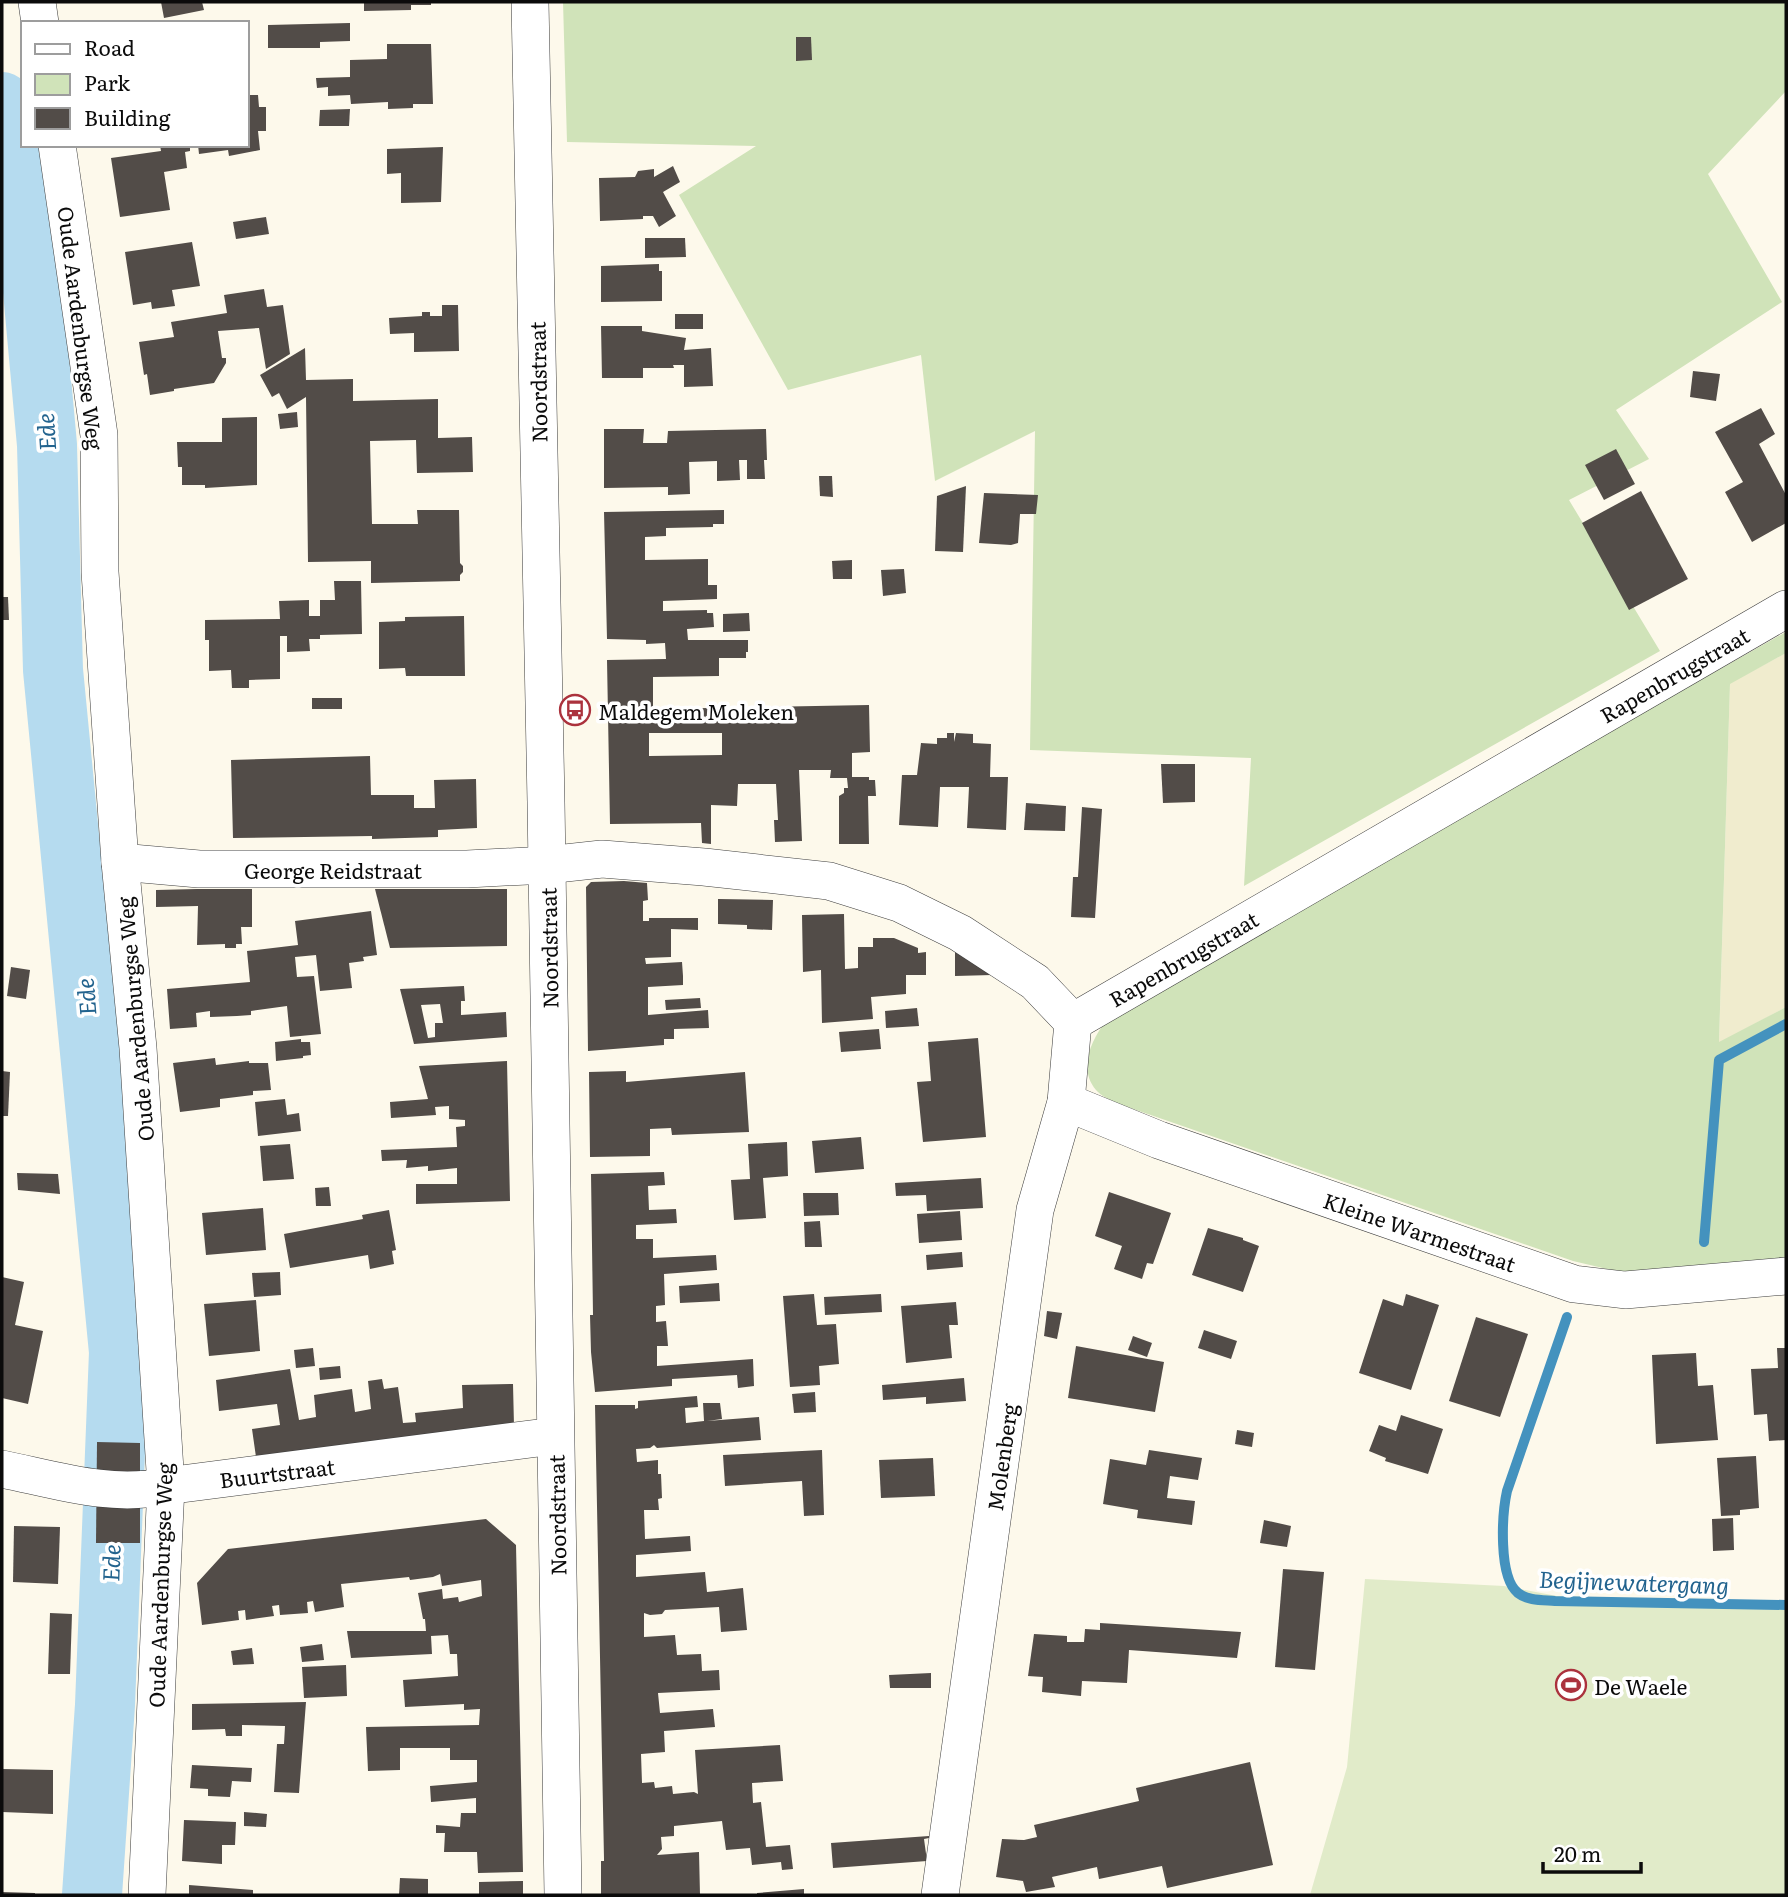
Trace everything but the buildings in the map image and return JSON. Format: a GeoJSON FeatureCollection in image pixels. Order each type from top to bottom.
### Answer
{"type":"FeatureCollection","features":[{"type":"Feature","properties":{"kind":"street"},"geometry":{"type":"LineString","coordinates":[[37,2],[40,21]]}},
{"type":"Feature","properties":{"kind":"street","name":"Noordstraat"},"geometry":{"type":"LineString","coordinates":[[530,2],[563,1895]]}},
{"type":"Feature","properties":{"kind":"street","name":"Oude Aardenburgse Weg"},"geometry":{"type":"LineString","coordinates":[[57,147],[99,435],[100,572],[120,862],[138,1048],[153,1489],[147,1895]]}},
{"type":"Feature","properties":{"kind":"street","name":"Rapenbrugstraat"},"geometry":{"type":"LineString","coordinates":[[1073,1022],[1786,609]]}},
{"type":"Feature","properties":{"kind":"street"},"geometry":{"type":"LineString","coordinates":[[547,865],[602,859],[829,881],[899,903],[960,933],[1035,982],[1073,1022]]}},
{"type":"Feature","properties":{"kind":"street","name":"George Reidstraat"},"geometry":{"type":"LineString","coordinates":[[120,862],[199,869],[467,869],[547,865]]}},
{"type":"Feature","properties":{"kind":"street","name":"Molenberg"},"geometry":{"type":"LineString","coordinates":[[940,1895],[1035,1210],[1066,1102],[1073,1022]]}},
{"type":"Feature","properties":{"kind":"street","name":"Kleine Warmestraat"},"geometry":{"type":"LineString","coordinates":[[1066,1102],[1172,1145],[1574,1284],[1625,1290],[1786,1276]]}},
{"type":"Feature","properties":{"kind":"street","name":"Buurtstraat"},"geometry":{"type":"LineString","coordinates":[[2,1469],[97,1489],[153,1489],[554,1436]]}},
{"type":"Feature","properties":{"kind":"shaded area"},"geometry":{"type":"Polygon","coordinates":[[[1786,653],[1786,1007],[1719,1043],[1730,683],[1786,653]]]}},
{"type":"Feature","properties":{"kind":"green space"},"geometry":{"type":"Polygon","coordinates":[[[563,2],[1786,2],[1786,91],[1708,174],[1782,302],[1616,410],[1649,459],[1569,500],[1660,651],[1244,886],[1251,758],[1030,750],[1035,431],[935,481],[921,355],[788,390],[679,195],[756,146],[567,142],[563,2]]]}},
{"type":"Feature","properties":{"kind":"green space"},"geometry":{"type":"Polygon","coordinates":[[[1786,632],[1786,653],[1730,684],[1719,1042],[1786,1007],[1786,1261],[1624,1273],[1573,1261],[1116,1103],[1096,1090],[1091,1082],[1087,1064],[1091,1046],[1106,1021],[1361,871],[1786,632]]]}},
{"type":"Feature","properties":{"kind":"green space","name":"De Waele"},"geometry":{"type":"Polygon","coordinates":[[[1365,1579],[1504,1586],[1599,1604],[1786,1603],[1786,1895],[1310,1895],[1347,1767],[1365,1579]]]}},
{"type":"Feature","properties":{"kind":"waterway","name":"Ede"},"geometry":{"type":"LineString","coordinates":[[2,102],[33,291],[47,445],[53,670],[119,1352],[105,1705],[92,1895]]}},
{"type":"Feature","properties":{"kind":"waterway","name":"Begijnewatergang"},"geometry":{"type":"LineString","coordinates":[[1704,1242],[1719,1060],[1786,1024]]}},
{"type":"Feature","properties":{"kind":"waterway","name":"Begijnewatergang"},"geometry":{"type":"LineString","coordinates":[[1567,1317],[1507,1491],[1504,1560],[1507,1574],[1518,1593],[1531,1599],[1555,1601],[1786,1605]]}},
{"type":"Feature","properties":{"kind":"place","name":"Maldegem Moleken"},"geometry":{"type":"Point","coordinates":[575,710]}},
{"type":"Feature","properties":{"kind":"place","name":"De Waele"},"geometry":{"type":"Point","coordinates":[1571,1685]}}]}
